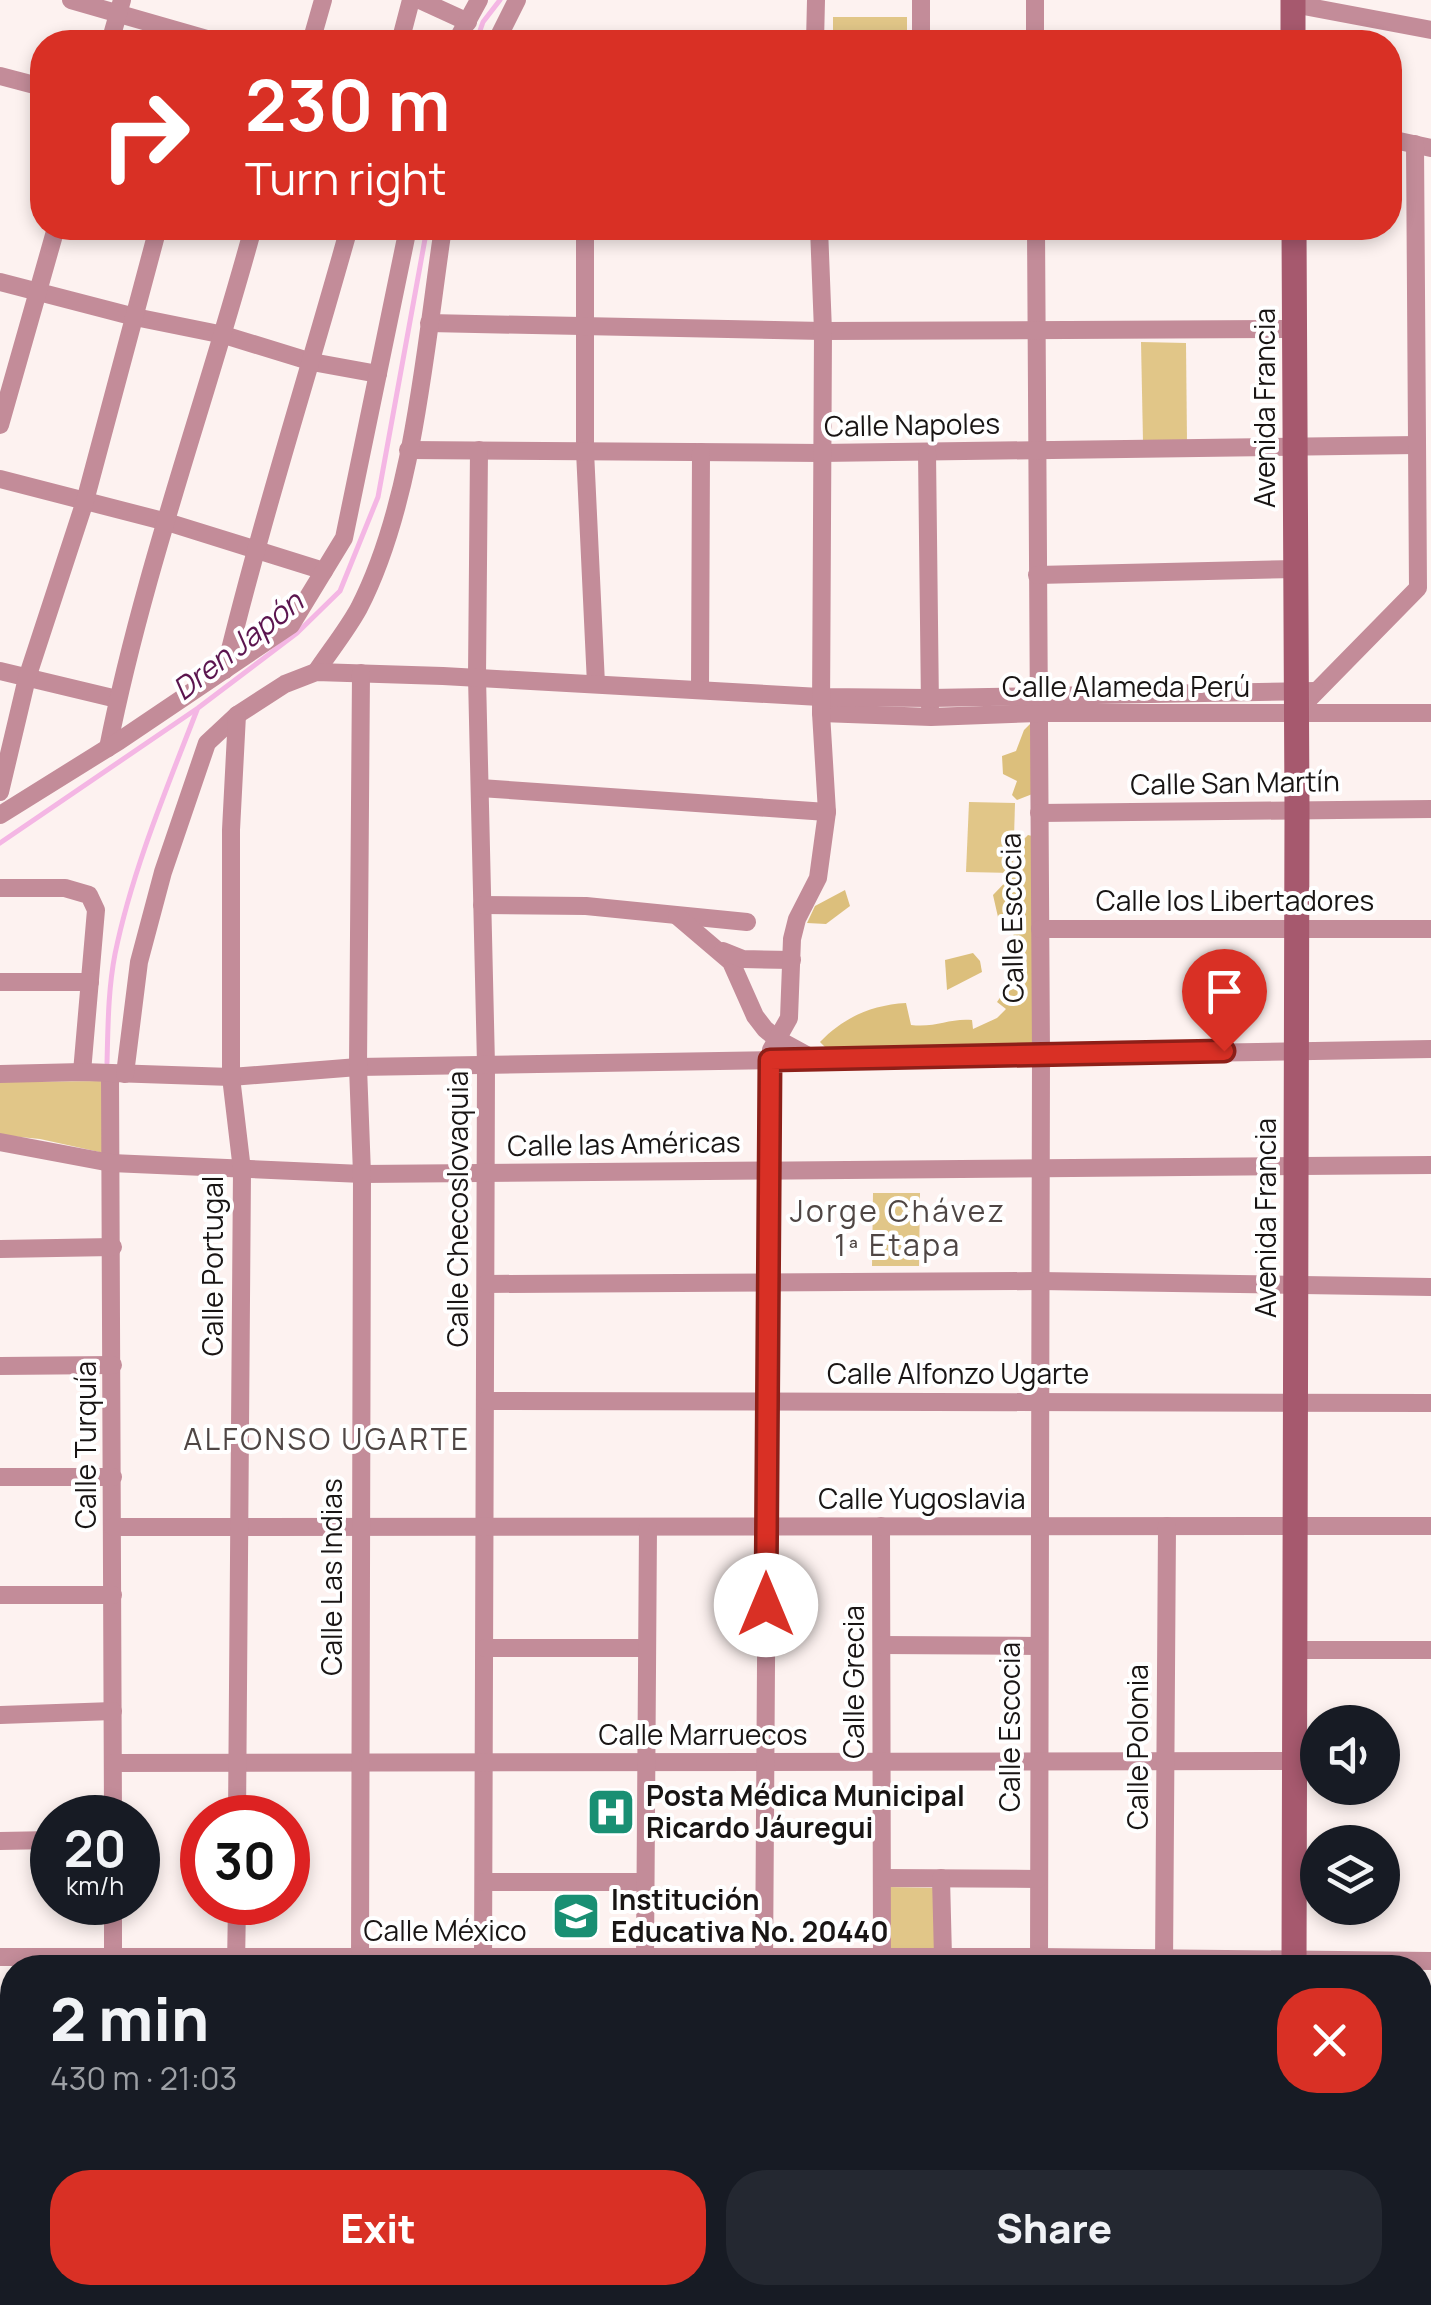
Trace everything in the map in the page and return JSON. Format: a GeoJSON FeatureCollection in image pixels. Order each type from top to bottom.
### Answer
{"type":"FeatureCollection","features":[{"type":"Feature","properties":{"kind":"street"},"geometry":{"type":"LineString","coordinates":[[72,0],[121,6],[185,30]]}},
{"type":"Feature","properties":{"kind":"street"},"geometry":{"type":"LineString","coordinates":[[314,30],[322,0]]}},
{"type":"Feature","properties":{"kind":"street"},"geometry":{"type":"LineString","coordinates":[[403,30],[412,0]]}},
{"type":"Feature","properties":{"kind":"street"},"geometry":{"type":"LineString","coordinates":[[420,0],[468,22]]}},
{"type":"Feature","properties":{"kind":"street"},"geometry":{"type":"LineString","coordinates":[[463,30],[479,0]]}},
{"type":"Feature","properties":{"kind":"street"},"geometry":{"type":"LineString","coordinates":[[502,30],[517,0]]}},
{"type":"Feature","properties":{"kind":"street"},"geometry":{"type":"LineString","coordinates":[[815,30],[816,0]]}},
{"type":"Feature","properties":{"kind":"street"},"geometry":{"type":"LineString","coordinates":[[921,0],[921,30]]}},
{"type":"Feature","properties":{"kind":"street"},"geometry":{"type":"LineString","coordinates":[[1035,0],[1035,30]]}},
{"type":"Feature","properties":{"kind":"street"},"geometry":{"type":"LineString","coordinates":[[1293,30],[1293,2],[1431,30]]}},
{"type":"Feature","properties":{"kind":"street"},"geometry":{"type":"LineString","coordinates":[[114,30],[121,6]]}},
{"type":"Feature","properties":{"kind":"street"},"geometry":{"type":"LineString","coordinates":[[0,76],[30,84]]}},
{"type":"Feature","properties":{"kind":"street"},"geometry":{"type":"LineString","coordinates":[[1303,699],[1425,588],[1417,445],[1423,146]]}},
{"type":"Feature","properties":{"kind":"street"},"geometry":{"type":"LineString","coordinates":[[0,426],[53,240]]}},
{"type":"Feature","properties":{"kind":"street"},"geometry":{"type":"LineString","coordinates":[[0,792],[26,678],[85,501],[155,240]]}},
{"type":"Feature","properties":{"kind":"street"},"geometry":{"type":"LineString","coordinates":[[108,748],[167,522],[250,240]]}},
{"type":"Feature","properties":{"kind":"street"},"geometry":{"type":"LineString","coordinates":[[225,670],[254,549],[345,240]]}},
{"type":"Feature","properties":{"kind":"street"},"geometry":{"type":"LineString","coordinates":[[0,815],[292,625],[344,538],[406,240]]}},
{"type":"Feature","properties":{"kind":"street"},"geometry":{"type":"LineString","coordinates":[[316,672],[358,610],[378,563],[408,450],[441,240]]}},
{"type":"Feature","properties":{"kind":"street"},"geometry":{"type":"LineString","coordinates":[[585,240],[585,451],[596,684]]}},
{"type":"Feature","properties":{"kind":"street"},"geometry":{"type":"LineString","coordinates":[[764,1955],[770,1060],[771,1050],[789,1018],[792,939],[797,918],[818,878],[827,812],[821,705],[823,331],[819,240]]}},
{"type":"Feature","properties":{"kind":"street","name":"Calle Escocia"},"geometry":{"type":"LineString","coordinates":[[1036,240],[1041,1055],[1038,1955]]}},
{"type":"Feature","properties":{"kind":"street","name":"Avenida Francia"},"geometry":{"type":"LineString","coordinates":[[1294,240],[1296,568],[1303,699],[1297,810],[1294,1167],[1297,1286],[1294,1955]]}},
{"type":"Feature","properties":{"kind":"street"},"geometry":{"type":"LineString","coordinates":[[0,282],[224,335],[312,362],[378,374]]}},
{"type":"Feature","properties":{"kind":"street"},"geometry":{"type":"LineString","coordinates":[[429,323],[823,331],[1295,329]]}},
{"type":"Feature","properties":{"kind":"street","name":"Calle Napoles"},"geometry":{"type":"LineString","coordinates":[[408,450],[821,453],[1417,445]]}},
{"type":"Feature","properties":{"kind":"street","name":"Calle Checoslovaquia"},"geometry":{"type":"LineString","coordinates":[[479,450],[477,678],[486,1065],[484,1955]]}},
{"type":"Feature","properties":{"kind":"street"},"geometry":{"type":"LineString","coordinates":[[700,452],[700,690]]}},
{"type":"Feature","properties":{"kind":"street"},"geometry":{"type":"LineString","coordinates":[[928,452],[930,707]]}},
{"type":"Feature","properties":{"kind":"street"},"geometry":{"type":"LineString","coordinates":[[0,479],[167,522],[324,571]]}},
{"type":"Feature","properties":{"kind":"street"},"geometry":{"type":"LineString","coordinates":[[1037,575],[1296,568]]}},
{"type":"Feature","properties":{"kind":"street"},"geometry":{"type":"LineString","coordinates":[[0,671],[118,699]]}},
{"type":"Feature","properties":{"kind":"street","name":"Calle Alameda Perú"},"geometry":{"type":"LineString","coordinates":[[316,672],[700,690],[821,705],[930,707],[1303,699],[1431,713]]}},
{"type":"Feature","properties":{"kind":"street","name":"Calle Turquía"},"geometry":{"type":"LineString","coordinates":[[114,1795],[111,1163],[118,1073],[138,962],[169,854],[207,744],[238,715],[286,684],[316,672]]}},
{"type":"Feature","properties":{"kind":"street","name":"Calle Las Indias"},"geometry":{"type":"LineString","coordinates":[[360,1955],[358,1527],[362,1174],[358,1067],[362,673]]}},
{"type":"Feature","properties":{"kind":"street","name":"Calle Portugal"},"geometry":{"type":"LineString","coordinates":[[237,1795],[242,1170],[231,1077],[231,830],[238,715]]}},
{"type":"Feature","properties":{"kind":"street"},"geometry":{"type":"LineString","coordinates":[[480,788],[827,812]]}},
{"type":"Feature","properties":{"kind":"street","name":"Calle San Martín"},"geometry":{"type":"LineString","coordinates":[[1039,813],[1431,808]]}},
{"type":"Feature","properties":{"kind":"street"},"geometry":{"type":"LineString","coordinates":[[0,888],[65,888],[89,895],[96,910],[82,1072]]}},
{"type":"Feature","properties":{"kind":"street"},"geometry":{"type":"LineString","coordinates":[[482,906],[586,906],[748,922]]}},
{"type":"Feature","properties":{"kind":"street"},"geometry":{"type":"LineString","coordinates":[[677,916],[731,962],[755,1016],[777,1040],[815,1059]]}},
{"type":"Feature","properties":{"kind":"street","name":"Calle los Libertadores"},"geometry":{"type":"LineString","coordinates":[[1040,929],[1431,929]]}},
{"type":"Feature","properties":{"kind":"street"},"geometry":{"type":"LineString","coordinates":[[718,949],[743,959],[792,960]]}},
{"type":"Feature","properties":{"kind":"street"},"geometry":{"type":"LineString","coordinates":[[0,982],[90,982]]}},
{"type":"Feature","properties":{"kind":"street"},"geometry":{"type":"LineString","coordinates":[[0,1074],[82,1072],[231,1077],[358,1067],[1431,1049]]}},
{"type":"Feature","properties":{"kind":"street","name":"Calle las Américas"},"geometry":{"type":"LineString","coordinates":[[0,1142],[111,1163],[362,1174],[1431,1164]]}},
{"type":"Feature","properties":{"kind":"street"},"geometry":{"type":"LineString","coordinates":[[0,1249],[113,1247]]}},
{"type":"Feature","properties":{"kind":"street"},"geometry":{"type":"LineString","coordinates":[[486,1284],[1040,1281],[1431,1287]]}},
{"type":"Feature","properties":{"kind":"street"},"geometry":{"type":"LineString","coordinates":[[0,1366],[113,1365]]}},
{"type":"Feature","properties":{"kind":"street","name":"Calle Alfonzo Ugarte"},"geometry":{"type":"LineString","coordinates":[[485,1401],[1431,1403]]}},
{"type":"Feature","properties":{"kind":"street"},"geometry":{"type":"LineString","coordinates":[[0,1476],[114,1477]]}},
{"type":"Feature","properties":{"kind":"street"},"geometry":{"type":"LineString","coordinates":[[644,1955],[648,1526]]}},
{"type":"Feature","properties":{"kind":"street","name":"Calle Grecia"},"geometry":{"type":"LineString","coordinates":[[881,1526],[882,1955]]}},
{"type":"Feature","properties":{"kind":"street","name":"Calle Polonia"},"geometry":{"type":"LineString","coordinates":[[1164,1955],[1167,1526]]}},
{"type":"Feature","properties":{"kind":"street","name":"Calle Yugoslavia"},"geometry":{"type":"LineString","coordinates":[[113,1527],[1431,1526]]}},
{"type":"Feature","properties":{"kind":"street"},"geometry":{"type":"LineString","coordinates":[[0,1595],[113,1594]]}},
{"type":"Feature","properties":{"kind":"street"},"geometry":{"type":"LineString","coordinates":[[882,1645],[1038,1646]]}},
{"type":"Feature","properties":{"kind":"street"},"geometry":{"type":"LineString","coordinates":[[484,1648],[647,1648]]}},
{"type":"Feature","properties":{"kind":"street"},"geometry":{"type":"LineString","coordinates":[[1294,1650],[1431,1650]]}},
{"type":"Feature","properties":{"kind":"street"},"geometry":{"type":"LineString","coordinates":[[0,1715],[114,1711]]}},
{"type":"Feature","properties":{"kind":"street","name":"Calle Marruecos"},"geometry":{"type":"LineString","coordinates":[[114,1763],[1293,1760]]}},
{"type":"Feature","properties":{"kind":"street"},"geometry":{"type":"LineString","coordinates":[[0,1841],[30,1840]]}},
{"type":"Feature","properties":{"kind":"street"},"geometry":{"type":"LineString","coordinates":[[882,1878],[1038,1879]]}},
{"type":"Feature","properties":{"kind":"street"},"geometry":{"type":"LineString","coordinates":[[941,1878],[944,1955]]}},
{"type":"Feature","properties":{"kind":"street"},"geometry":{"type":"LineString","coordinates":[[484,1882],[645,1882]]}},
{"type":"Feature","properties":{"kind":"street"},"geometry":{"type":"LineString","coordinates":[[113,1955],[114,1925]]}},
{"type":"Feature","properties":{"kind":"street"},"geometry":{"type":"LineString","coordinates":[[236,1955],[237,1925]]}},
{"type":"Feature","properties":{"kind":"shaded area"},"geometry":{"type":"Polygon","coordinates":[[[833,17],[907,17],[907,30],[833,30],[833,17]]]}},
{"type":"Feature","properties":{"kind":"shaded area"},"geometry":{"type":"Polygon","coordinates":[[[1141,342],[1186,343],[1187,442],[1143,442],[1141,342]]]}},
{"type":"Feature","properties":{"kind":"shaded area"},"geometry":{"type":"Polygon","coordinates":[[[1033,721],[1035,793],[1017,800],[1012,795],[1017,781],[1003,774],[1002,756],[1016,751],[1024,730],[1033,721]]]}},
{"type":"Feature","properties":{"kind":"shaded area"},"geometry":{"type":"Polygon","coordinates":[[[969,802],[1015,803],[1013,873],[966,872],[969,802]]]}},
{"type":"Feature","properties":{"kind":"shaded area"},"geometry":{"type":"Polygon","coordinates":[[[1028,835],[1036,837],[1041,1055],[832,1054],[820,1042],[829,1033],[849,1019],[882,1006],[906,1003],[911,1025],[972,1020],[973,1029],[997,1018],[1006,1009],[997,1002],[1010,983],[1007,968],[1015,927],[998,917],[993,895],[1021,866],[1014,849],[1028,835]]]}},
{"type":"Feature","properties":{"kind":"shaded area"},"geometry":{"type":"Polygon","coordinates":[[[845,890],[850,906],[826,924],[807,923],[815,906],[845,890]]]}},
{"type":"Feature","properties":{"kind":"shaded area"},"geometry":{"type":"Polygon","coordinates":[[[973,953],[982,972],[947,990],[945,960],[973,953]]]}},
{"type":"Feature","properties":{"kind":"shaded area"},"geometry":{"type":"Polygon","coordinates":[[[104,1081],[104,1153],[0,1135],[0,1082],[104,1081]]]}},
{"type":"Feature","properties":{"kind":"shaded area"},"geometry":{"type":"Polygon","coordinates":[[[873,1193],[920,1193],[919,1266],[872,1266],[873,1193]]]}},
{"type":"Feature","properties":{"kind":"shaded area"},"geometry":{"type":"Polygon","coordinates":[[[888,1887],[939,1888],[940,1951],[889,1952],[888,1887]]]}},
{"type":"Feature","properties":{"kind":"waterway","name":"Dren Japón"},"geometry":{"type":"LineString","coordinates":[[480,30],[500,0]]}},
{"type":"Feature","properties":{"kind":"waterway","name":"Dren Japón"},"geometry":{"type":"LineString","coordinates":[[0,843],[198,708],[297,633],[340,591],[378,497],[425,240]]}},
{"type":"Feature","properties":{"kind":"waterway"},"geometry":{"type":"LineString","coordinates":[[107,1063],[111,981],[122,923],[151,831],[197,710]]}},
{"type":"Feature","properties":{"kind":"place","name":"Posta Médica Municipal Ricardo Jáuregui"},"geometry":{"type":"Point","coordinates":[611,1812]}},
{"type":"Feature","properties":{"kind":"place","name":"Institución Educativa No. 20440"},"geometry":{"type":"Point","coordinates":[576,1916]}},
{"type":"Feature","properties":{"kind":"district","name":"Jorge Chávez 1ª Etapa"},"geometry":{"type":"Point","coordinates":[898,1229]}},
{"type":"Feature","properties":{"kind":"district","name":"ALFONSO UGARTE"},"geometry":{"type":"Point","coordinates":[327,1440]}},
{"type":"Feature","properties":{"kind":"route"},"geometry":{"type":"LineString","coordinates":[[766,1605],[770,1060],[1224,1051]]}}]}
